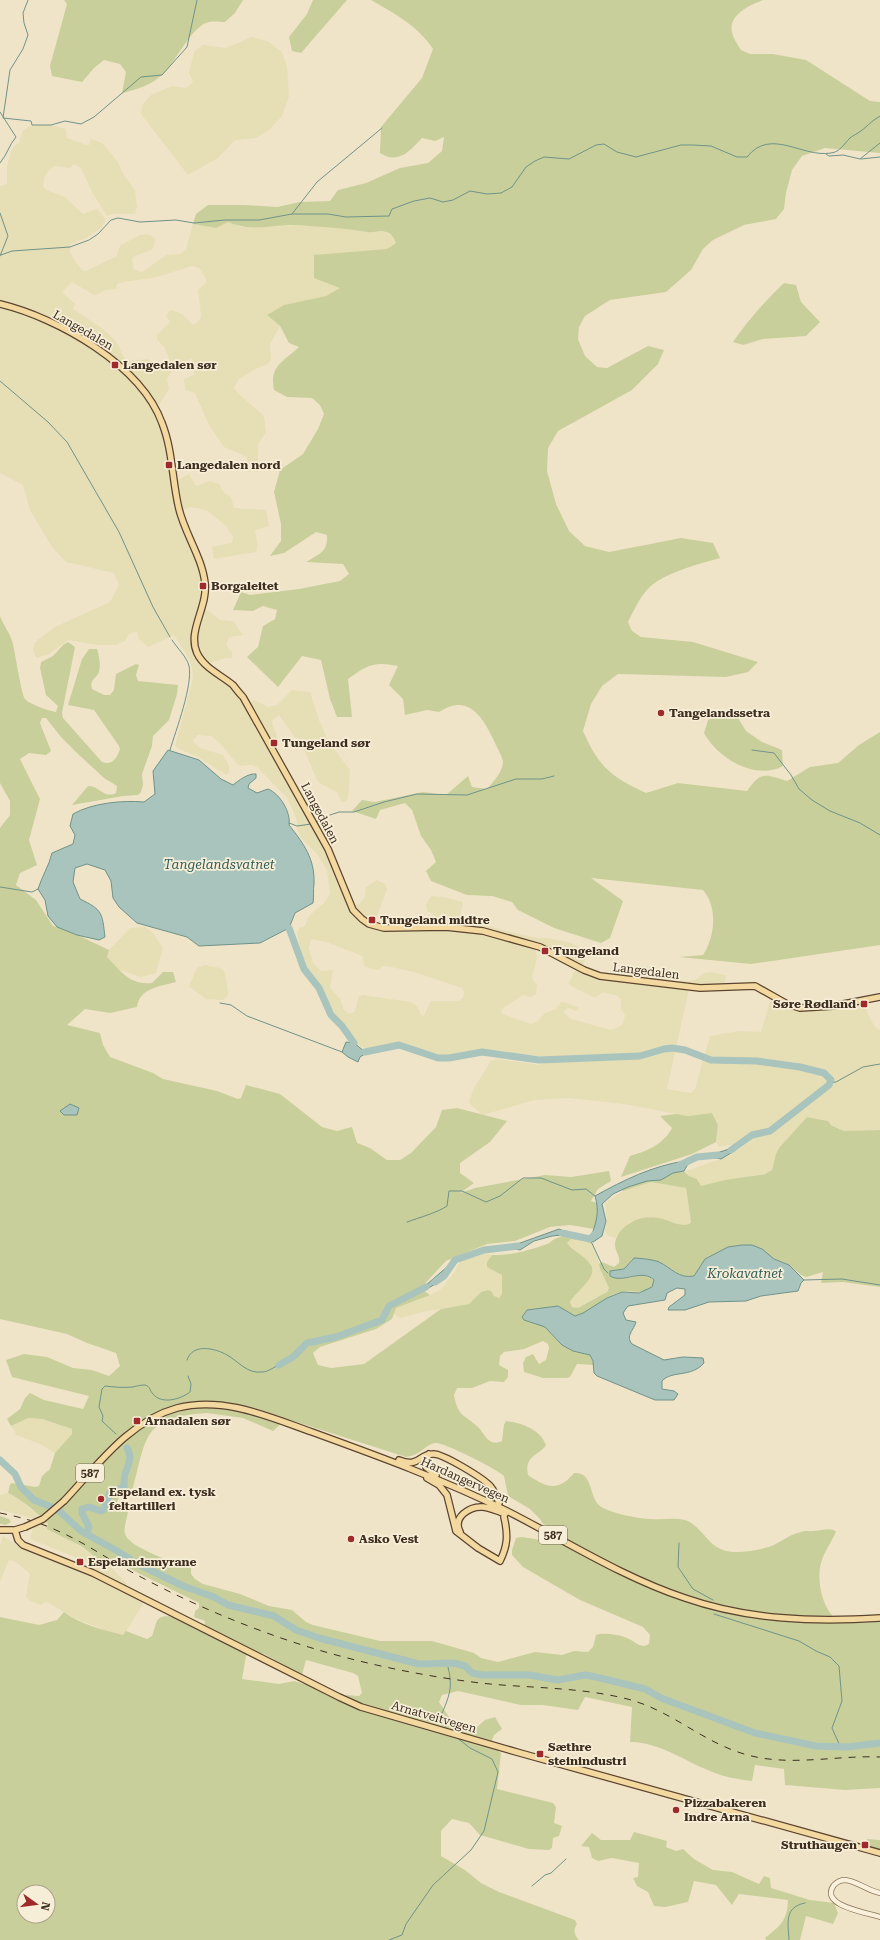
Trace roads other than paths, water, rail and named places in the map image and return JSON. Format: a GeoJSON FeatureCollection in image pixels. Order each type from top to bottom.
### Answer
{"type":"FeatureCollection","features":[{"type":"Feature","properties":{"kind":"main road","name":"Langedalen"},"geometry":{"type":"LineString","coordinates":[[0,304],[56,326],[97,348],[135,379],[151,400],[165,430],[179,509],[205,581],[204,602],[194,636],[197,654],[210,668],[232,685],[243,697],[328,849],[350,903],[362,919],[369,924],[384,928],[446,927],[483,931],[540,947],[584,970],[600,976],[700,988],[755,986],[787,1004],[800,1008],[833,1006],[880,997]]}},
{"type":"Feature","properties":{"kind":"main road","name":"Hardangervegen"},"geometry":{"type":"LineString","coordinates":[[15,1530],[25,1528],[43,1519],[64,1501],[132,1431],[153,1417],[179,1407],[208,1404],[234,1407],[344,1444],[423,1473],[478,1497],[655,1587],[716,1607],[764,1616],[800,1620],[880,1618]]}},
{"type":"Feature","properties":{"kind":"main road","name":"587"},"geometry":{"type":"LineString","coordinates":[[344,1444],[366,1449],[406,1463],[415,1462],[430,1454]]}},
{"type":"Feature","properties":{"kind":"main road","name":"587"},"geometry":{"type":"LineString","coordinates":[[366,1452],[382,1461],[423,1477],[439,1486],[448,1499],[454,1527],[462,1536],[500,1561],[507,1544],[504,1517]]}},
{"type":"Feature","properties":{"kind":"main road","name":"587"},"geometry":{"type":"LineString","coordinates":[[430,1454],[425,1461],[428,1470],[469,1490],[478,1497]]}},
{"type":"Feature","properties":{"kind":"main road"},"geometry":{"type":"LineString","coordinates":[[430,1454],[441,1456],[479,1476],[491,1487],[499,1503]]}},
{"type":"Feature","properties":{"kind":"main road","name":"587"},"geometry":{"type":"LineString","coordinates":[[462,1536],[458,1526],[461,1516],[473,1508],[482,1507],[494,1509],[539,1532],[560,1539]]}},
{"type":"Feature","properties":{"kind":"main road","name":"587"},"geometry":{"type":"LineString","coordinates":[[0,1530],[15,1530]]}},
{"type":"Feature","properties":{"kind":"main road","name":"Arnatveitvegen"},"geometry":{"type":"LineString","coordinates":[[15,1530],[18,1540],[23,1545],[93,1573],[356,1705],[506,1750],[880,1853]]}},
{"type":"Feature","properties":{"kind":"street"},"geometry":{"type":"LineString","coordinates":[[880,1893],[845,1880],[837,1882],[832,1889],[831,1894],[834,1900],[840,1905],[880,1917]]}},
{"type":"Feature","properties":{"kind":"water","name":"Tangelandsvatnet"},"geometry":{"type":"Polygon","coordinates":[[[168,750],[199,760],[221,779],[233,785],[240,779],[256,774],[256,778],[249,784],[248,788],[257,793],[268,789],[277,795],[284,804],[288,815],[289,825],[308,852],[314,875],[313,903],[295,913],[289,928],[260,943],[199,946],[187,937],[137,923],[119,907],[113,898],[111,881],[105,870],[87,864],[75,868],[73,882],[80,899],[93,906],[100,913],[105,937],[99,940],[77,935],[57,927],[48,916],[45,900],[38,889],[52,853],[73,844],[75,835],[70,826],[73,814],[89,807],[108,803],[127,801],[144,802],[155,794],[153,771],[168,750]]]}},
{"type":"Feature","properties":{"kind":"water"},"geometry":{"type":"Polygon","coordinates":[[[346,1042],[354,1043],[364,1051],[365,1054],[360,1057],[358,1062],[342,1052],[346,1042]]]}},
{"type":"Feature","properties":{"kind":"water"},"geometry":{"type":"Polygon","coordinates":[[[70,1104],[79,1108],[77,1115],[64,1115],[60,1111],[70,1104]]]}},
{"type":"Feature","properties":{"kind":"water"},"geometry":{"type":"Polygon","coordinates":[[[738,1146],[736,1150],[721,1159],[708,1156],[738,1146]]]}},
{"type":"Feature","properties":{"kind":"water"},"geometry":{"type":"Polygon","coordinates":[[[685,1161],[689,1162],[684,1171],[673,1173],[661,1180],[647,1181],[628,1187],[613,1194],[602,1204],[606,1221],[602,1236],[593,1242],[590,1239],[597,1218],[595,1196],[638,1174],[661,1166],[685,1161]]]}},
{"type":"Feature","properties":{"kind":"water"},"geometry":{"type":"Polygon","coordinates":[[[559,1229],[570,1234],[552,1236],[534,1241],[520,1250],[509,1247],[559,1229]]]}},
{"type":"Feature","properties":{"kind":"water","name":"Krokavatnet"},"geometry":{"type":"Polygon","coordinates":[[[752,1245],[762,1249],[774,1259],[789,1265],[804,1280],[798,1291],[761,1296],[746,1301],[709,1302],[685,1310],[668,1310],[669,1307],[685,1295],[685,1289],[677,1288],[667,1293],[665,1300],[628,1306],[623,1313],[626,1320],[636,1322],[629,1338],[632,1344],[664,1360],[683,1357],[703,1358],[704,1363],[699,1368],[693,1371],[671,1376],[662,1381],[662,1389],[674,1391],[678,1394],[674,1400],[655,1400],[597,1376],[594,1373],[593,1361],[590,1355],[573,1351],[562,1345],[545,1327],[524,1320],[522,1317],[527,1310],[558,1306],[575,1316],[583,1313],[607,1298],[622,1292],[639,1293],[652,1287],[654,1280],[644,1275],[621,1278],[610,1276],[610,1271],[624,1269],[634,1258],[657,1261],[675,1272],[688,1277],[694,1276],[705,1259],[728,1247],[752,1245]]]}},
{"type":"Feature","properties":{"kind":"water"},"geometry":{"type":"Polygon","coordinates":[[[455,1260],[449,1271],[440,1280],[430,1287],[418,1292],[455,1260]]]}},
{"type":"Feature","properties":{"kind":"waterway"},"geometry":{"type":"LineString","coordinates":[[28,0],[23,13],[24,23],[28,35],[23,49],[10,70],[3,118],[31,121],[32,125],[51,125],[65,121],[81,124],[94,117],[141,77],[162,75],[187,47],[197,0]]}},
{"type":"Feature","properties":{"kind":"waterway"},"geometry":{"type":"LineString","coordinates":[[0,112],[16,137],[0,163]]}},
{"type":"Feature","properties":{"kind":"waterway"},"geometry":{"type":"LineString","coordinates":[[1,255],[12,251],[70,247],[89,240],[98,234],[111,220],[118,218],[140,222],[176,220],[194,223],[225,220],[259,220],[292,214],[328,214],[346,217],[389,216],[392,209],[414,201],[430,198],[443,202],[453,200],[470,191],[487,194],[501,193],[512,187],[526,167],[535,161],[544,157],[569,159],[596,145],[604,144],[617,152],[636,157],[681,145],[711,146],[737,157],[747,157],[756,148],[766,144],[787,146],[809,152],[831,153],[839,149],[851,137],[880,116]]}},
{"type":"Feature","properties":{"kind":"waterway"},"geometry":{"type":"LineString","coordinates":[[292,214],[317,182],[382,128]]}},
{"type":"Feature","properties":{"kind":"waterway"},"geometry":{"type":"LineString","coordinates":[[826,154],[829,156],[843,155],[860,159],[880,143]]}},
{"type":"Feature","properties":{"kind":"waterway"},"geometry":{"type":"LineString","coordinates":[[861,159],[880,157]]}},
{"type":"Feature","properties":{"kind":"waterway"},"geometry":{"type":"LineString","coordinates":[[0,213],[8,236],[0,256]]}},
{"type":"Feature","properties":{"kind":"waterway"},"geometry":{"type":"LineString","coordinates":[[0,381],[48,422],[67,442],[119,532],[153,607],[170,637]]}},
{"type":"Feature","properties":{"kind":"waterway"},"geometry":{"type":"LineString","coordinates":[[170,750],[183,708],[190,674],[186,659],[172,640]]}},
{"type":"Feature","properties":{"kind":"waterway"},"geometry":{"type":"LineString","coordinates":[[752,750],[774,753],[791,775],[799,789],[812,800],[830,811],[860,823],[880,835]]}},
{"type":"Feature","properties":{"kind":"waterway"},"geometry":{"type":"LineString","coordinates":[[330,815],[339,812],[354,812],[384,802],[417,794],[467,795],[516,779],[542,779],[554,776]]}},
{"type":"Feature","properties":{"kind":"waterway"},"geometry":{"type":"LineString","coordinates":[[316,822],[326,817]]}},
{"type":"Feature","properties":{"kind":"waterway"},"geometry":{"type":"LineString","coordinates":[[289,823],[297,826],[311,824]]}},
{"type":"Feature","properties":{"kind":"waterway"},"geometry":{"type":"LineString","coordinates":[[0,887],[32,892],[38,889]]}},
{"type":"Feature","properties":{"kind":"waterway"},"geometry":{"type":"LineString","coordinates":[[289,928],[304,969],[319,988],[331,1015],[342,1026],[354,1043]]}},
{"type":"Feature","properties":{"kind":"waterway"},"geometry":{"type":"LineString","coordinates":[[220,1003],[231,1005],[247,1016],[342,1052]]}},
{"type":"Feature","properties":{"kind":"waterway"},"geometry":{"type":"LineString","coordinates":[[365,1052],[399,1045],[438,1058],[449,1058],[482,1052],[539,1060],[640,1056],[672,1048],[685,1050],[711,1060],[757,1061],[800,1067],[824,1073],[831,1080],[829,1085],[770,1131],[752,1135],[731,1150]]}},
{"type":"Feature","properties":{"kind":"waterway"},"geometry":{"type":"LineString","coordinates":[[831,1083],[836,1082],[863,1067],[880,1064]]}},
{"type":"Feature","properties":{"kind":"waterway"},"geometry":{"type":"LineString","coordinates":[[680,1165],[697,1157],[718,1155]]}},
{"type":"Feature","properties":{"kind":"waterway"},"geometry":{"type":"LineString","coordinates":[[407,1222],[434,1213],[447,1206],[449,1191],[462,1191],[486,1202],[500,1196],[523,1178],[541,1178],[572,1190],[586,1189],[595,1196]]}},
{"type":"Feature","properties":{"kind":"waterway"},"geometry":{"type":"LineString","coordinates":[[562,1233],[590,1239],[596,1233]]}},
{"type":"Feature","properties":{"kind":"waterway"},"geometry":{"type":"LineString","coordinates":[[590,1239],[604,1269],[608,1273]]}},
{"type":"Feature","properties":{"kind":"waterway"},"geometry":{"type":"LineString","coordinates":[[435,1282],[444,1276],[455,1260],[484,1250],[518,1246]]}},
{"type":"Feature","properties":{"kind":"waterway"},"geometry":{"type":"LineString","coordinates":[[804,1280],[842,1279],[880,1285]]}},
{"type":"Feature","properties":{"kind":"waterway"},"geometry":{"type":"LineString","coordinates":[[279,1365],[293,1357],[307,1343],[336,1337],[382,1320],[389,1306],[426,1287]]}},
{"type":"Feature","properties":{"kind":"waterway"},"geometry":{"type":"LineString","coordinates":[[187,1360],[194,1351],[204,1348],[216,1350],[252,1371],[264,1372],[279,1365]]}},
{"type":"Feature","properties":{"kind":"waterway"},"geometry":{"type":"LineString","coordinates":[[116,1434],[102,1421],[103,1416],[99,1407],[102,1389],[105,1386],[133,1387],[145,1385],[148,1386],[152,1393],[157,1397],[172,1400],[182,1397],[190,1392],[191,1384],[188,1376]]}},
{"type":"Feature","properties":{"kind":"waterway"},"geometry":{"type":"LineString","coordinates":[[86,1534],[89,1527],[82,1513],[82,1509],[89,1507],[101,1511],[104,1509],[110,1492],[124,1487],[125,1475],[130,1458],[127,1448]]}},
{"type":"Feature","properties":{"kind":"waterway"},"geometry":{"type":"LineString","coordinates":[[0,1460],[15,1474],[21,1487],[34,1500],[57,1509],[81,1531],[134,1562],[183,1586],[214,1597],[228,1605],[274,1616],[296,1630],[319,1638],[419,1664],[453,1663],[465,1666],[472,1673],[482,1675],[529,1675],[558,1680],[585,1675],[596,1677],[645,1689],[661,1698],[755,1733],[816,1746],[847,1747],[880,1743]]}},
{"type":"Feature","properties":{"kind":"waterway"},"geometry":{"type":"LineString","coordinates":[[679,1543],[678,1567],[693,1589],[713,1600]]}},
{"type":"Feature","properties":{"kind":"waterway"},"geometry":{"type":"LineString","coordinates":[[714,1614],[799,1641],[830,1657],[839,1666],[842,1701],[832,1728],[840,1746]]}},
{"type":"Feature","properties":{"kind":"waterway"},"geometry":{"type":"LineString","coordinates":[[447,1730],[441,1716],[450,1688],[448,1662]]}},
{"type":"Feature","properties":{"kind":"waterway"},"geometry":{"type":"LineString","coordinates":[[389,1940],[402,1935],[406,1924],[433,1885],[471,1850],[484,1831],[498,1772],[492,1759],[470,1748],[456,1737]]}},
{"type":"Feature","properties":{"kind":"waterway"},"geometry":{"type":"LineString","coordinates":[[532,1886],[545,1875],[551,1873],[566,1859]]}},
{"type":"Feature","properties":{"kind":"waterway"},"geometry":{"type":"LineString","coordinates":[[789,1940],[788,1922],[790,1912],[798,1905],[805,1903]]}},
{"type":"Feature","properties":{"kind":"railway"},"geometry":{"type":"LineString","coordinates":[[0,1513],[37,1522],[51,1528],[89,1547],[154,1584],[218,1614],[319,1650],[372,1664],[426,1675],[497,1685],[585,1691],[619,1697],[637,1702],[668,1715],[710,1740],[725,1747],[758,1757],[775,1760],[880,1757]]}},
{"type":"Feature","properties":{"kind":"place","name":"Langedalen sør"},"geometry":{"type":"Point","coordinates":[115,365]}},
{"type":"Feature","properties":{"kind":"place","name":"Langedalen nord"},"geometry":{"type":"Point","coordinates":[169,465]}},
{"type":"Feature","properties":{"kind":"place","name":"Borgaleitet"},"geometry":{"type":"Point","coordinates":[203,586]}},
{"type":"Feature","properties":{"kind":"place","name":"Tangelandssetra"},"geometry":{"type":"Point","coordinates":[661,713]}},
{"type":"Feature","properties":{"kind":"place","name":"Tungeland sør"},"geometry":{"type":"Point","coordinates":[274,743]}},
{"type":"Feature","properties":{"kind":"place","name":"Tungeland midtre"},"geometry":{"type":"Point","coordinates":[372,920]}},
{"type":"Feature","properties":{"kind":"place","name":"Tungeland"},"geometry":{"type":"Point","coordinates":[545,951]}},
{"type":"Feature","properties":{"kind":"place","name":"Søre Rødland"},"geometry":{"type":"Point","coordinates":[864,1004]}},
{"type":"Feature","properties":{"kind":"place","name":"Arnadalen sør"},"geometry":{"type":"Point","coordinates":[137,1421]}},
{"type":"Feature","properties":{"kind":"place","name":"Espeland ex. tysk feltartilleri"},"geometry":{"type":"Point","coordinates":[101,1499]}},
{"type":"Feature","properties":{"kind":"place","name":"Asko Vest"},"geometry":{"type":"Point","coordinates":[351,1539]}},
{"type":"Feature","properties":{"kind":"place","name":"Espelandsmyrane"},"geometry":{"type":"Point","coordinates":[80,1562]}},
{"type":"Feature","properties":{"kind":"place","name":"Sæthre steinindustri"},"geometry":{"type":"Point","coordinates":[540,1754]}},
{"type":"Feature","properties":{"kind":"place","name":"Pizzabakeren Indre Arna"},"geometry":{"type":"Point","coordinates":[676,1810]}},
{"type":"Feature","properties":{"kind":"place","name":"Struthaugen"},"geometry":{"type":"Point","coordinates":[865,1845]}}]}
